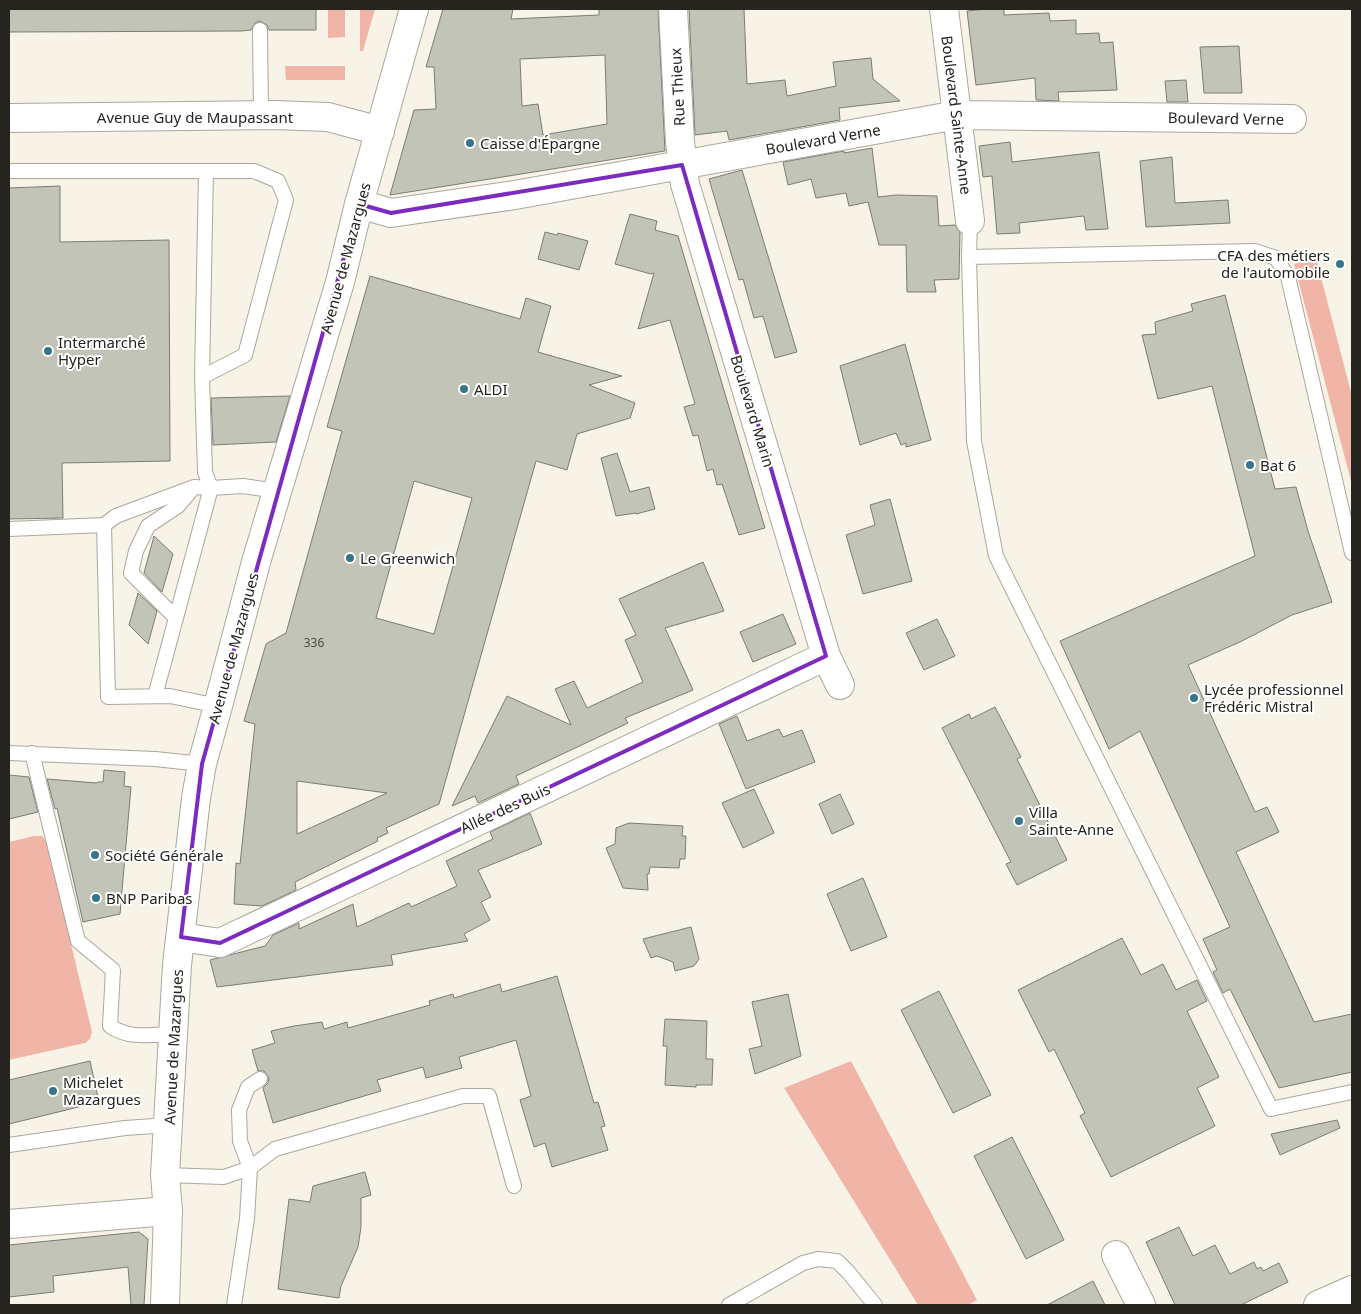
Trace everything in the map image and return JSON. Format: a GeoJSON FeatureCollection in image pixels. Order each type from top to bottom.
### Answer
{"type":"FeatureCollection","features":[{"type":"Feature","properties":{"kind":"street","name":"Avenue de Mazargues"},"geometry":{"type":"LineString","coordinates":[[165,1305],[168,1211],[165,1175],[173,1034],[181,937],[196,798],[202,764],[256,562],[340,282],[359,204],[414,9]]}},
{"type":"Feature","properties":{"kind":"street","name":"Rue Thieux"},"geometry":{"type":"LineString","coordinates":[[673,9],[682,165]]}},
{"type":"Feature","properties":{"kind":"street","name":"Boulevard Sainte-Anne"},"geometry":{"type":"LineString","coordinates":[[944,9],[970,221]]}},
{"type":"Feature","properties":{"kind":"street","name":"Boulevard Verne"},"geometry":{"type":"LineString","coordinates":[[359,204],[391,213],[515,195],[957,114],[1292,119]]}},
{"type":"Feature","properties":{"kind":"street","name":"Avenue Guy de Maupassant"},"geometry":{"type":"LineString","coordinates":[[9,118],[261,115],[328,118],[380,131]]}},
{"type":"Feature","properties":{"kind":"street","name":"Boulevard Marin"},"geometry":{"type":"LineString","coordinates":[[682,165],[685,184],[826,656],[840,685]]}},
{"type":"Feature","properties":{"kind":"street","name":"Allée des Buis"},"geometry":{"type":"LineString","coordinates":[[181,937],[220,943],[826,656]]}},
{"type":"Feature","properties":{"kind":"street"},"geometry":{"type":"LineString","coordinates":[[9,1224],[168,1211]]}},
{"type":"Feature","properties":{"kind":"street"},"geometry":{"type":"LineString","coordinates":[[1116,1255],[1141,1305]]}},
{"type":"Feature","properties":{"kind":"street"},"geometry":{"type":"LineString","coordinates":[[1318,1305],[1352,1290]]}},
{"type":"Feature","properties":{"kind":"lane"},"geometry":{"type":"LineString","coordinates":[[260,30],[261,115]]}},
{"type":"Feature","properties":{"kind":"lane"},"geometry":{"type":"LineString","coordinates":[[9,171],[254,172],[278,181],[286,200],[244,355],[202,377]]}},
{"type":"Feature","properties":{"kind":"lane"},"geometry":{"type":"LineString","coordinates":[[154,696],[212,488],[205,472],[202,377],[206,171]]}},
{"type":"Feature","properties":{"kind":"lane"},"geometry":{"type":"LineString","coordinates":[[970,221],[969,257],[974,441],[996,556],[1271,1109],[1352,1092]]}},
{"type":"Feature","properties":{"kind":"lane"},"geometry":{"type":"LineString","coordinates":[[969,257],[1255,251],[1276,258],[1288,277],[1352,553]]}},
{"type":"Feature","properties":{"kind":"lane"},"geometry":{"type":"LineString","coordinates":[[9,529],[104,525],[116,516],[194,487],[243,486],[277,491]]}},
{"type":"Feature","properties":{"kind":"lane"},"geometry":{"type":"LineString","coordinates":[[176,618],[131,573],[136,551],[148,526],[178,506],[194,487]]}},
{"type":"Feature","properties":{"kind":"lane"},"geometry":{"type":"LineString","coordinates":[[104,525],[108,697],[170,696],[218,706]]}},
{"type":"Feature","properties":{"kind":"lane"},"geometry":{"type":"LineString","coordinates":[[9,753],[155,759],[202,764]]}},
{"type":"Feature","properties":{"kind":"lane"},"geometry":{"type":"LineString","coordinates":[[32,753],[78,942],[114,970],[110,1026],[119,1033],[131,1035],[173,1034]]}},
{"type":"Feature","properties":{"kind":"lane"},"geometry":{"type":"LineString","coordinates":[[234,1305],[247,1219],[250,1168],[240,1141],[239,1110],[248,1087],[260,1079]]}},
{"type":"Feature","properties":{"kind":"lane"},"geometry":{"type":"LineString","coordinates":[[165,1175],[224,1177],[250,1168],[275,1149],[463,1096],[489,1096],[514,1186]]}},
{"type":"Feature","properties":{"kind":"lane"},"geometry":{"type":"LineString","coordinates":[[9,1145],[125,1128],[168,1125]]}},
{"type":"Feature","properties":{"kind":"lane"},"geometry":{"type":"LineString","coordinates":[[729,1305],[803,1263],[818,1259],[837,1261],[875,1305]]}},
{"type":"Feature","properties":{"kind":"highlighted area"},"geometry":{"type":"Polygon","coordinates":[[[682,165],[826,656],[220,943],[181,937],[202,764],[359,204],[391,213],[682,165]]]}},
{"type":"Feature","properties":{"kind":"shaded area"},"geometry":{"type":"Polygon","coordinates":[[[328,9],[345,9],[345,37],[328,38],[328,9]]]}},
{"type":"Feature","properties":{"kind":"shaded area"},"geometry":{"type":"Polygon","coordinates":[[[360,9],[375,9],[363,51],[360,51],[360,9]]]}},
{"type":"Feature","properties":{"kind":"shaded area"},"geometry":{"type":"Polygon","coordinates":[[[285,66],[345,66],[345,80],[286,80],[285,66]]]}},
{"type":"Feature","properties":{"kind":"shaded area"},"geometry":{"type":"Polygon","coordinates":[[[1316,258],[1352,396],[1352,485],[1294,264],[1316,258]]]}},
{"type":"Feature","properties":{"kind":"shaded area"},"geometry":{"type":"Polygon","coordinates":[[[42,836],[47,843],[92,1032],[90,1039],[85,1043],[9,1060],[9,842],[42,836]]]}},
{"type":"Feature","properties":{"kind":"shaded area"},"geometry":{"type":"Polygon","coordinates":[[[851,1061],[977,1300],[968,1305],[918,1305],[784,1088],[851,1061]]]}},
{"type":"Feature","properties":{"kind":"building"},"geometry":{"type":"Polygon","coordinates":[[[9,9],[316,9],[316,30],[269,30],[267,25],[260,21],[255,23],[251,30],[242,31],[9,32],[9,9]]]}},
{"type":"Feature","properties":{"kind":"building"},"geometry":{"type":"Polygon","coordinates":[[[443,9],[513,9],[511,19],[599,15],[599,9],[658,9],[665,151],[390,195],[414,110],[436,109],[434,67],[426,67],[443,9]],[[605,55],[520,59],[522,106],[538,104],[543,135],[607,124],[605,55]]]}},
{"type":"Feature","properties":{"kind":"building"},"geometry":{"type":"Polygon","coordinates":[[[689,9],[744,9],[747,84],[785,80],[787,96],[836,86],[833,62],[871,58],[873,79],[900,101],[839,108],[840,120],[729,140],[727,131],[695,135],[689,9]]]}},
{"type":"Feature","properties":{"kind":"building"},"geometry":{"type":"Polygon","coordinates":[[[1004,9],[1004,15],[1049,13],[1050,21],[1076,20],[1076,34],[1099,33],[1100,43],[1113,42],[1117,90],[1058,92],[1059,101],[1036,100],[1035,78],[976,85],[967,11],[1004,9]]]}},
{"type":"Feature","properties":{"kind":"building"},"geometry":{"type":"Polygon","coordinates":[[[1239,46],[1242,93],[1204,93],[1200,47],[1239,46]]]}},
{"type":"Feature","properties":{"kind":"building"},"geometry":{"type":"Polygon","coordinates":[[[1186,80],[1188,102],[1167,102],[1165,81],[1186,80]]]}},
{"type":"Feature","properties":{"kind":"building"},"geometry":{"type":"Polygon","coordinates":[[[1010,142],[1012,162],[1099,152],[1108,229],[1086,230],[1084,216],[1019,223],[1020,233],[997,234],[992,176],[983,177],[979,146],[1010,142]]]}},
{"type":"Feature","properties":{"kind":"building"},"geometry":{"type":"Polygon","coordinates":[[[872,148],[878,197],[896,195],[937,196],[939,226],[955,225],[960,232],[959,279],[934,280],[936,292],[907,292],[906,245],[879,245],[868,202],[849,206],[846,193],[816,198],[811,179],[788,185],[783,162],[872,148]]]}},
{"type":"Feature","properties":{"kind":"building"},"geometry":{"type":"Polygon","coordinates":[[[1172,157],[1175,203],[1228,200],[1230,223],[1146,227],[1140,161],[1172,157]]]}},
{"type":"Feature","properties":{"kind":"building"},"geometry":{"type":"Polygon","coordinates":[[[742,170],[797,352],[775,358],[763,316],[754,318],[743,279],[739,280],[709,179],[742,170]]]}},
{"type":"Feature","properties":{"kind":"building","name":"Intermarché Hyper"},"geometry":{"type":"Polygon","coordinates":[[[60,186],[60,242],[169,240],[170,461],[62,463],[63,518],[9,519],[9,188],[60,186]]]}},
{"type":"Feature","properties":{"kind":"building"},"geometry":{"type":"Polygon","coordinates":[[[630,214],[657,221],[655,230],[678,236],[765,528],[739,535],[722,484],[717,485],[713,469],[707,471],[698,435],[693,436],[684,407],[695,404],[670,320],[638,329],[654,273],[651,274],[615,264],[630,214]]]}},
{"type":"Feature","properties":{"kind":"building"},"geometry":{"type":"Polygon","coordinates":[[[545,232],[557,235],[558,233],[588,241],[579,270],[538,259],[545,232]]]}},
{"type":"Feature","properties":{"kind":"building"},"geometry":{"type":"Polygon","coordinates":[[[370,276],[520,319],[526,298],[551,306],[538,352],[622,376],[589,385],[635,403],[630,418],[577,434],[567,470],[536,461],[439,804],[386,828],[388,833],[377,838],[378,841],[295,882],[296,890],[262,906],[234,904],[236,863],[240,864],[255,724],[244,721],[266,644],[286,633],[342,431],[327,427],[370,276]],[[414,481],[376,618],[434,634],[472,498],[414,481]],[[297,781],[297,834],[387,793],[297,781]]]}},
{"type":"Feature","properties":{"kind":"building"},"geometry":{"type":"Polygon","coordinates":[[[1225,295],[1275,489],[1296,487],[1308,531],[1332,602],[1292,615],[1242,641],[1188,665],[1255,812],[1267,807],[1279,832],[1236,852],[1314,1022],[1352,1014],[1352,1072],[1279,1088],[1230,989],[1223,993],[1213,972],[1217,970],[1203,939],[1230,927],[1140,731],[1109,749],[1060,641],[1255,556],[1212,386],[1158,399],[1142,335],[1156,334],[1155,322],[1193,311],[1191,304],[1225,295]]]}},
{"type":"Feature","properties":{"kind":"building"},"geometry":{"type":"Polygon","coordinates":[[[905,344],[931,440],[906,447],[906,443],[901,445],[896,433],[860,445],[840,366],[905,344]]]}},
{"type":"Feature","properties":{"kind":"building"},"geometry":{"type":"Polygon","coordinates":[[[290,396],[276,442],[213,445],[211,398],[290,396]]]}},
{"type":"Feature","properties":{"kind":"building"},"geometry":{"type":"Polygon","coordinates":[[[617,453],[630,492],[649,487],[655,509],[636,514],[616,516],[601,458],[617,453]]]}},
{"type":"Feature","properties":{"kind":"building"},"geometry":{"type":"Polygon","coordinates":[[[890,499],[912,581],[863,594],[846,535],[875,525],[870,505],[890,499]]]}},
{"type":"Feature","properties":{"kind":"building"},"geometry":{"type":"Polygon","coordinates":[[[154,536],[173,554],[162,592],[144,573],[154,536]]]}},
{"type":"Feature","properties":{"kind":"building"},"geometry":{"type":"Polygon","coordinates":[[[703,562],[724,611],[665,628],[693,690],[625,718],[628,723],[516,776],[519,784],[478,803],[475,796],[452,806],[507,696],[571,725],[555,689],[574,681],[587,708],[643,682],[625,640],[636,635],[619,599],[703,562]]]}},
{"type":"Feature","properties":{"kind":"building"},"geometry":{"type":"Polygon","coordinates":[[[138,593],[157,611],[148,644],[129,625],[138,593]]]}},
{"type":"Feature","properties":{"kind":"building"},"geometry":{"type":"Polygon","coordinates":[[[783,614],[796,644],[753,662],[740,632],[783,614]]]}},
{"type":"Feature","properties":{"kind":"building"},"geometry":{"type":"Polygon","coordinates":[[[937,619],[955,656],[924,670],[906,633],[937,619]]]}},
{"type":"Feature","properties":{"kind":"building","name":"Villa Sainte-Anne"},"geometry":{"type":"Polygon","coordinates":[[[995,707],[1021,757],[1017,759],[1067,860],[1017,885],[1006,864],[1011,862],[942,728],[969,714],[971,719],[995,707]]]}},
{"type":"Feature","properties":{"kind":"building"},"geometry":{"type":"Polygon","coordinates":[[[737,716],[747,741],[779,729],[783,737],[802,730],[815,762],[746,789],[719,724],[737,716]]]}},
{"type":"Feature","properties":{"kind":"building"},"geometry":{"type":"Polygon","coordinates":[[[104,770],[125,772],[124,786],[131,787],[120,914],[83,922],[57,808],[55,809],[47,779],[97,783],[103,782],[104,770]]]}},
{"type":"Feature","properties":{"kind":"building"},"geometry":{"type":"Polygon","coordinates":[[[9,775],[29,777],[38,812],[9,819],[9,775]]]}},
{"type":"Feature","properties":{"kind":"building"},"geometry":{"type":"Polygon","coordinates":[[[754,789],[774,833],[743,848],[722,803],[754,789]]]}},
{"type":"Feature","properties":{"kind":"building"},"geometry":{"type":"Polygon","coordinates":[[[840,794],[854,824],[832,834],[819,804],[840,794]]]}},
{"type":"Feature","properties":{"kind":"building"},"geometry":{"type":"Polygon","coordinates":[[[530,813],[542,844],[478,870],[491,897],[481,902],[490,920],[464,934],[468,941],[391,955],[393,965],[217,987],[210,960],[265,946],[273,935],[299,923],[299,929],[353,904],[357,927],[409,903],[411,907],[457,886],[446,861],[493,839],[490,832],[530,813]]]}},
{"type":"Feature","properties":{"kind":"building"},"geometry":{"type":"Polygon","coordinates":[[[629,823],[683,826],[682,836],[686,836],[685,859],[680,859],[679,868],[650,867],[649,874],[647,874],[648,890],[623,888],[606,848],[615,844],[616,828],[629,823]]]}},
{"type":"Feature","properties":{"kind":"building"},"geometry":{"type":"Polygon","coordinates":[[[863,878],[887,937],[851,951],[827,894],[863,878]]]}},
{"type":"Feature","properties":{"kind":"building"},"geometry":{"type":"Polygon","coordinates":[[[691,927],[699,959],[694,966],[675,971],[673,962],[657,956],[651,958],[643,939],[691,927]]]}},
{"type":"Feature","properties":{"kind":"building"},"geometry":{"type":"Polygon","coordinates":[[[1122,938],[1141,975],[1163,964],[1176,990],[1197,980],[1207,1001],[1187,1011],[1219,1077],[1197,1088],[1215,1126],[1111,1177],[1080,1116],[1085,1113],[1054,1049],[1049,1052],[1018,990],[1122,938]]]}},
{"type":"Feature","properties":{"kind":"building"},"geometry":{"type":"Polygon","coordinates":[[[557,976],[594,1103],[598,1102],[605,1126],[601,1127],[608,1150],[552,1167],[545,1143],[534,1147],[520,1100],[531,1096],[516,1040],[459,1057],[462,1068],[426,1078],[423,1067],[377,1080],[381,1091],[273,1123],[263,1088],[268,1083],[269,1078],[264,1071],[258,1071],[252,1050],[275,1043],[271,1031],[322,1022],[324,1029],[347,1022],[348,1028],[430,1005],[429,1001],[453,994],[454,998],[500,984],[502,992],[557,976]]]}},
{"type":"Feature","properties":{"kind":"building"},"geometry":{"type":"Polygon","coordinates":[[[939,991],[991,1095],[953,1113],[901,1010],[939,991]]]}},
{"type":"Feature","properties":{"kind":"building"},"geometry":{"type":"Polygon","coordinates":[[[788,994],[801,1056],[755,1074],[749,1049],[762,1046],[752,1002],[788,994]]]}},
{"type":"Feature","properties":{"kind":"building"},"geometry":{"type":"Polygon","coordinates":[[[665,1019],[707,1021],[706,1059],[713,1059],[712,1085],[696,1085],[696,1087],[665,1085],[667,1046],[663,1046],[665,1019]]]}},
{"type":"Feature","properties":{"kind":"building","name":"Michelet Mazargues"},"geometry":{"type":"Polygon","coordinates":[[[90,1061],[99,1102],[9,1124],[9,1080],[90,1061]]]}},
{"type":"Feature","properties":{"kind":"building"},"geometry":{"type":"Polygon","coordinates":[[[1337,1120],[1340,1128],[1280,1155],[1271,1134],[1337,1120]]]}},
{"type":"Feature","properties":{"kind":"building"},"geometry":{"type":"Polygon","coordinates":[[[1012,1137],[1064,1240],[1026,1259],[974,1156],[1012,1137]]]}},
{"type":"Feature","properties":{"kind":"building"},"geometry":{"type":"Polygon","coordinates":[[[365,1172],[371,1195],[361,1198],[361,1227],[358,1247],[341,1286],[339,1298],[278,1289],[289,1199],[310,1202],[313,1186],[365,1172]]]}},
{"type":"Feature","properties":{"kind":"building"},"geometry":{"type":"Polygon","coordinates":[[[1179,1227],[1193,1256],[1215,1245],[1230,1274],[1254,1262],[1257,1269],[1261,1267],[1263,1271],[1279,1263],[1288,1282],[1241,1305],[1175,1305],[1146,1242],[1179,1227]]]}},
{"type":"Feature","properties":{"kind":"building"},"geometry":{"type":"Polygon","coordinates":[[[139,1232],[148,1239],[144,1305],[131,1305],[128,1267],[53,1276],[54,1292],[9,1297],[9,1245],[139,1232]]]}},
{"type":"Feature","properties":{"kind":"building"},"geometry":{"type":"Polygon","coordinates":[[[1093,1281],[1105,1305],[1047,1305],[1093,1281]]]}},
{"type":"Feature","properties":{"kind":"place","name":"Caisse d'Épargne"},"geometry":{"type":"Point","coordinates":[470,143]}},
{"type":"Feature","properties":{"kind":"place","name":"CFA des métiers de l'automobile"},"geometry":{"type":"Point","coordinates":[1340,264]}},
{"type":"Feature","properties":{"kind":"place","name":"Intermarché Hyper"},"geometry":{"type":"Point","coordinates":[48,351]}},
{"type":"Feature","properties":{"kind":"place","name":"ALDI"},"geometry":{"type":"Point","coordinates":[464,389]}},
{"type":"Feature","properties":{"kind":"place","name":"Bat 6"},"geometry":{"type":"Point","coordinates":[1250,465]}},
{"type":"Feature","properties":{"kind":"place","name":"Le Greenwich"},"geometry":{"type":"Point","coordinates":[350,558]}},
{"type":"Feature","properties":{"kind":"place","name":"Lycée professionnel Frédéric Mistral"},"geometry":{"type":"Point","coordinates":[1194,698]}},
{"type":"Feature","properties":{"kind":"place","name":"Villa Sainte-Anne"},"geometry":{"type":"Point","coordinates":[1019,821]}},
{"type":"Feature","properties":{"kind":"place","name":"Société Générale"},"geometry":{"type":"Point","coordinates":[95,855]}},
{"type":"Feature","properties":{"kind":"place","name":"BNP Paribas"},"geometry":{"type":"Point","coordinates":[96,898]}},
{"type":"Feature","properties":{"kind":"place","name":"Michelet Mazargues"},"geometry":{"type":"Point","coordinates":[53,1091]}}]}
